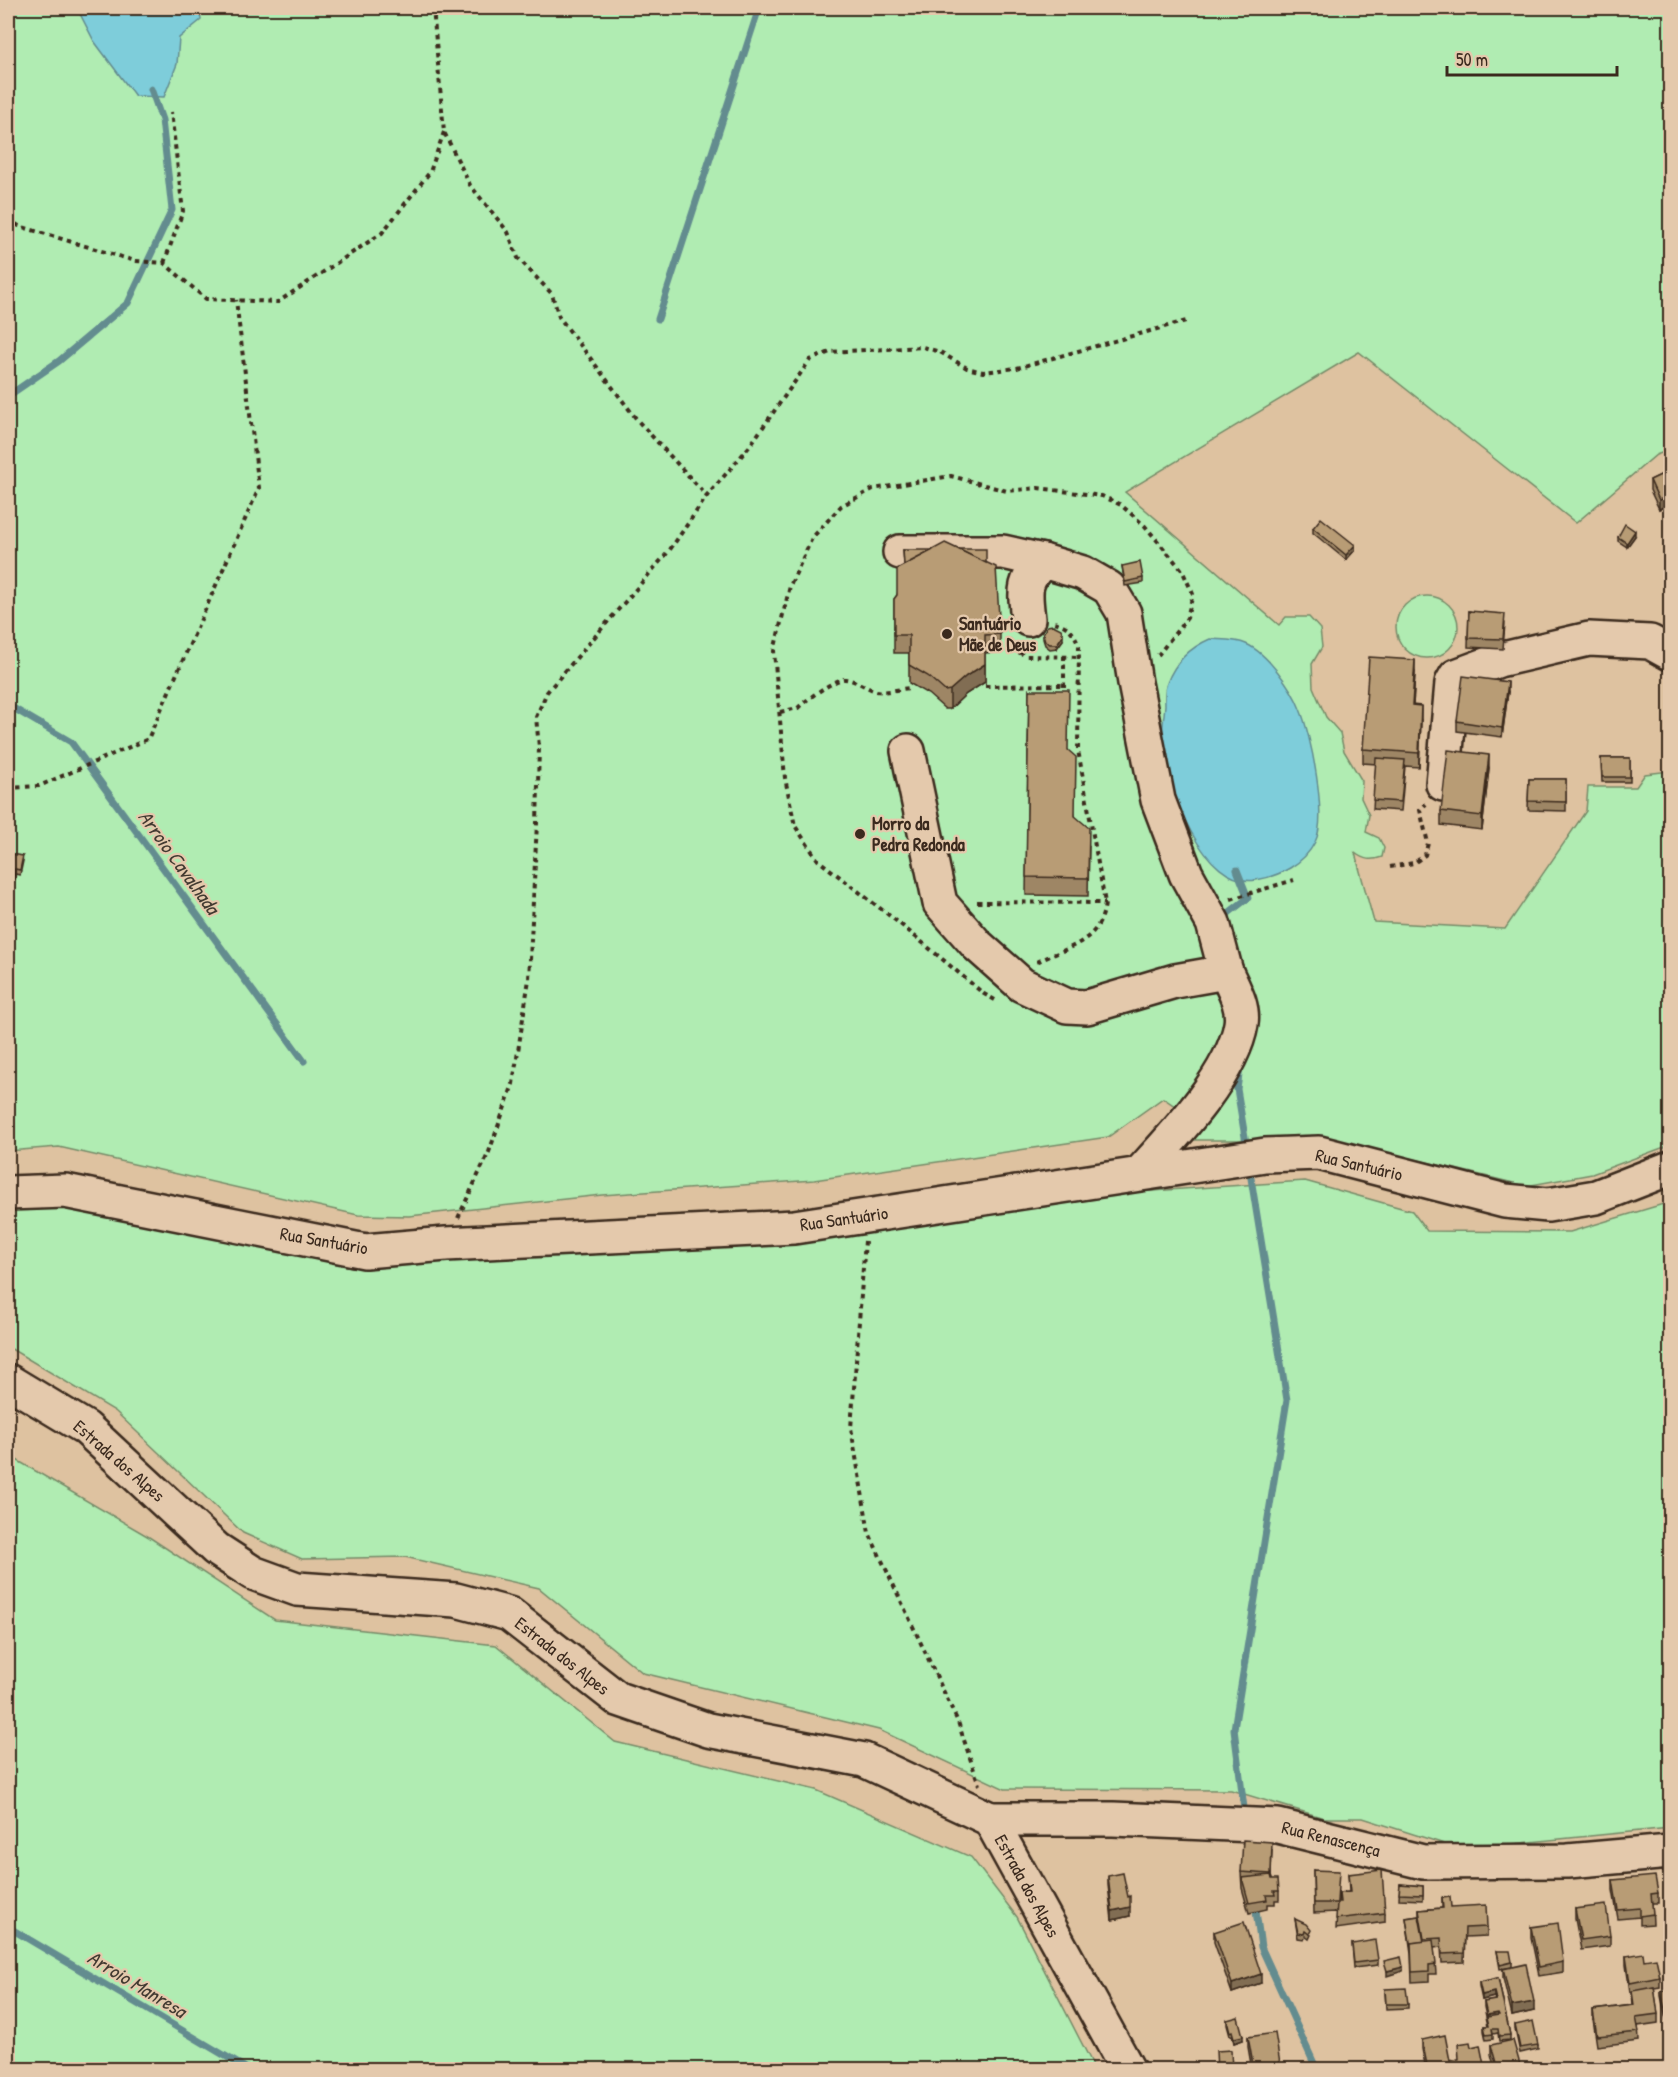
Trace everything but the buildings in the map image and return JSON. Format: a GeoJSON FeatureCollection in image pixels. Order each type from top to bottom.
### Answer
{"type":"FeatureCollection","features":[{"type":"Feature","properties":{"kind":"street"},"geometry":{"type":"LineString","coordinates":[[900,552],[1003,552],[1043,561],[1083,573],[1108,588],[1124,613],[1158,800],[1185,874],[1213,923],[1226,972],[1240,1006],[1241,1024],[1227,1062],[1184,1125],[1140,1173]]}},
{"type":"Feature","properties":{"kind":"street"},"geometry":{"type":"LineString","coordinates":[[1028,619],[1026,585],[1030,573],[1043,561]]}},
{"type":"Feature","properties":{"kind":"street"},"geometry":{"type":"LineString","coordinates":[[1443,784],[1452,683],[1456,676],[1499,660],[1589,639],[1650,642],[1671,653]]}},
{"type":"Feature","properties":{"kind":"street"},"geometry":{"type":"LineString","coordinates":[[908,751],[940,903],[977,945],[1007,989],[1022,985],[1046,999],[1067,1006],[1087,1007],[1175,981],[1226,972]]}},
{"type":"Feature","properties":{"kind":"street","name":"Rua Santuário"},"geometry":{"type":"LineString","coordinates":[[8,1193],[65,1191],[365,1251],[446,1244],[794,1227],[1265,1155],[1318,1154],[1505,1201],[1548,1205],[1596,1197],[1671,1168]]}},
{"type":"Feature","properties":{"kind":"street","name":"Estrada dos Alpes"},"geometry":{"type":"LineString","coordinates":[[8,1381],[86,1428],[216,1549],[253,1573],[297,1589],[456,1600],[508,1614],[618,1699],[708,1730],[864,1760],[990,1820],[1128,2070]]}},
{"type":"Feature","properties":{"kind":"street","name":"Rua Renascença"},"geometry":{"type":"LineString","coordinates":[[990,1820],[1113,1819],[1278,1826],[1423,1862],[1568,1861],[1671,1852]]}},
{"type":"Feature","properties":{"kind":"path"},"geometry":{"type":"LineString","coordinates":[[433,8],[444,132],[470,185],[508,232],[518,258],[552,294],[559,317],[638,422],[707,496]]}},
{"type":"Feature","properties":{"kind":"path"},"geometry":{"type":"LineString","coordinates":[[164,263],[183,211],[171,112]]}},
{"type":"Feature","properties":{"kind":"path"},"geometry":{"type":"LineString","coordinates":[[8,219],[19,226],[135,261],[164,263],[206,299],[278,302],[382,233],[430,172],[444,132]]}},
{"type":"Feature","properties":{"kind":"path"},"geometry":{"type":"LineString","coordinates":[[8,788],[39,786],[148,740],[259,488],[236,300]]}},
{"type":"Feature","properties":{"kind":"path"},"geometry":{"type":"LineString","coordinates":[[446,1244],[489,1152],[513,1084],[529,980],[539,747],[536,717],[547,692],[669,551],[707,496],[749,447],[810,360],[830,352],[923,347],[940,352],[967,368],[983,372],[1017,368],[1186,321]]}},
{"type":"Feature","properties":{"kind":"path"},"geometry":{"type":"LineString","coordinates":[[909,688],[877,691],[846,679],[838,679],[828,688],[806,699],[798,708],[780,712],[785,778],[795,826],[818,860],[899,923],[984,994],[1007,989],[1091,936],[1103,917],[1105,903],[1078,750],[1079,645],[1074,633],[1065,625],[1028,619]]}},
{"type":"Feature","properties":{"kind":"path"},"geometry":{"type":"LineString","coordinates":[[1064,697],[1064,656],[1078,657]]}},
{"type":"Feature","properties":{"kind":"path"},"geometry":{"type":"LineString","coordinates":[[985,686],[1064,685]]}},
{"type":"Feature","properties":{"kind":"path"},"geometry":{"type":"LineString","coordinates":[[1390,867],[1414,863],[1425,855],[1428,843],[1420,810],[1443,784]]}},
{"type":"Feature","properties":{"kind":"path"},"geometry":{"type":"LineString","coordinates":[[1213,923],[1224,904],[1237,896],[1294,880]]}},
{"type":"Feature","properties":{"kind":"path"},"geometry":{"type":"LineString","coordinates":[[940,903],[1105,903]]}},
{"type":"Feature","properties":{"kind":"path"},"geometry":{"type":"LineString","coordinates":[[865,1217],[851,1428],[869,1533],[958,1722],[990,1820]]}},
{"type":"Feature","properties":{"kind":"green space"},"geometry":{"type":"Polygon","coordinates":[[[8,8],[1670,8],[1670,450],[1656,455],[1576,523],[1359,352],[1125,492],[1279,625],[1286,617],[1309,617],[1320,629],[1322,647],[1312,664],[1313,687],[1326,717],[1340,733],[1344,751],[1362,781],[1361,798],[1369,815],[1366,832],[1379,838],[1384,848],[1382,857],[1374,859],[1368,859],[1355,853],[1374,922],[1505,929],[1586,811],[1588,787],[1636,787],[1645,774],[1670,771],[1670,1145],[1592,1174],[1526,1186],[1335,1140],[1188,1140],[1198,1122],[1163,1098],[1108,1137],[814,1180],[602,1195],[409,1216],[358,1215],[59,1147],[8,1151],[8,8]]]}},
{"type":"Feature","properties":{"kind":"green space"},"geometry":{"type":"Polygon","coordinates":[[[1427,596],[1444,601],[1449,605],[1453,610],[1458,627],[1453,644],[1449,649],[1444,653],[1427,658],[1410,653],[1405,649],[1401,644],[1396,627],[1401,610],[1405,605],[1410,601],[1427,596]]]}},
{"type":"Feature","properties":{"kind":"green space"},"geometry":{"type":"Polygon","coordinates":[[[1305,1181],[1412,1211],[1427,1231],[1570,1232],[1670,1202],[1670,1828],[1460,1849],[1363,1818],[1324,1818],[1231,1790],[1005,1789],[879,1730],[643,1673],[539,1588],[405,1557],[302,1559],[243,1533],[115,1411],[8,1347],[8,1205],[63,1205],[352,1267],[824,1238],[1105,1194],[1305,1181]]]}},
{"type":"Feature","properties":{"kind":"green space"},"geometry":{"type":"Polygon","coordinates":[[[8,1455],[149,1537],[275,1620],[496,1645],[615,1742],[816,1790],[971,1857],[1017,1917],[1095,2069],[8,2069],[8,1455]]]}},
{"type":"Feature","properties":{"kind":"water"},"geometry":{"type":"Polygon","coordinates":[[[77,8],[199,8],[201,20],[179,38],[177,64],[164,97],[135,96],[94,41],[77,8]]]}},
{"type":"Feature","properties":{"kind":"water"},"geometry":{"type":"Polygon","coordinates":[[[1210,639],[1242,642],[1270,663],[1296,701],[1313,756],[1320,815],[1315,842],[1298,863],[1282,872],[1256,880],[1237,879],[1220,869],[1204,852],[1180,809],[1165,764],[1162,731],[1166,685],[1170,675],[1184,656],[1210,639]]]}},
{"type":"Feature","properties":{"kind":"waterway"},"geometry":{"type":"LineString","coordinates":[[658,319],[759,8]]}},
{"type":"Feature","properties":{"kind":"waterway"},"geometry":{"type":"LineString","coordinates":[[8,396],[59,361],[128,303],[172,210],[162,120],[151,89]]}},
{"type":"Feature","properties":{"kind":"waterway","name":"Arroio Cavalhada"},"geometry":{"type":"LineString","coordinates":[[8,705],[71,742],[304,1061]]}},
{"type":"Feature","properties":{"kind":"waterway"},"geometry":{"type":"LineString","coordinates":[[1224,921],[1226,915],[1248,898],[1237,870]]}},
{"type":"Feature","properties":{"kind":"waterway"},"geometry":{"type":"LineString","coordinates":[[1240,1068],[1237,1089],[1247,1149]]}},
{"type":"Feature","properties":{"kind":"waterway"},"geometry":{"type":"LineString","coordinates":[[1245,1816],[1234,1729],[1287,1400],[1249,1166]]}},
{"type":"Feature","properties":{"kind":"waterway"},"geometry":{"type":"LineString","coordinates":[[1255,1904],[1261,1947],[1317,2070]]}},
{"type":"Feature","properties":{"kind":"waterway","name":"Arroio Manresa"},"geometry":{"type":"LineString","coordinates":[[8,1927],[249,2070]]}},
{"type":"Feature","properties":{"kind":"place","name":"Santuário Mãe de Deus"},"geometry":{"type":"Point","coordinates":[947,634]}},
{"type":"Feature","properties":{"kind":"place","name":"Morro da Pedra Redonda"},"geometry":{"type":"Point","coordinates":[860,834]}}]}
